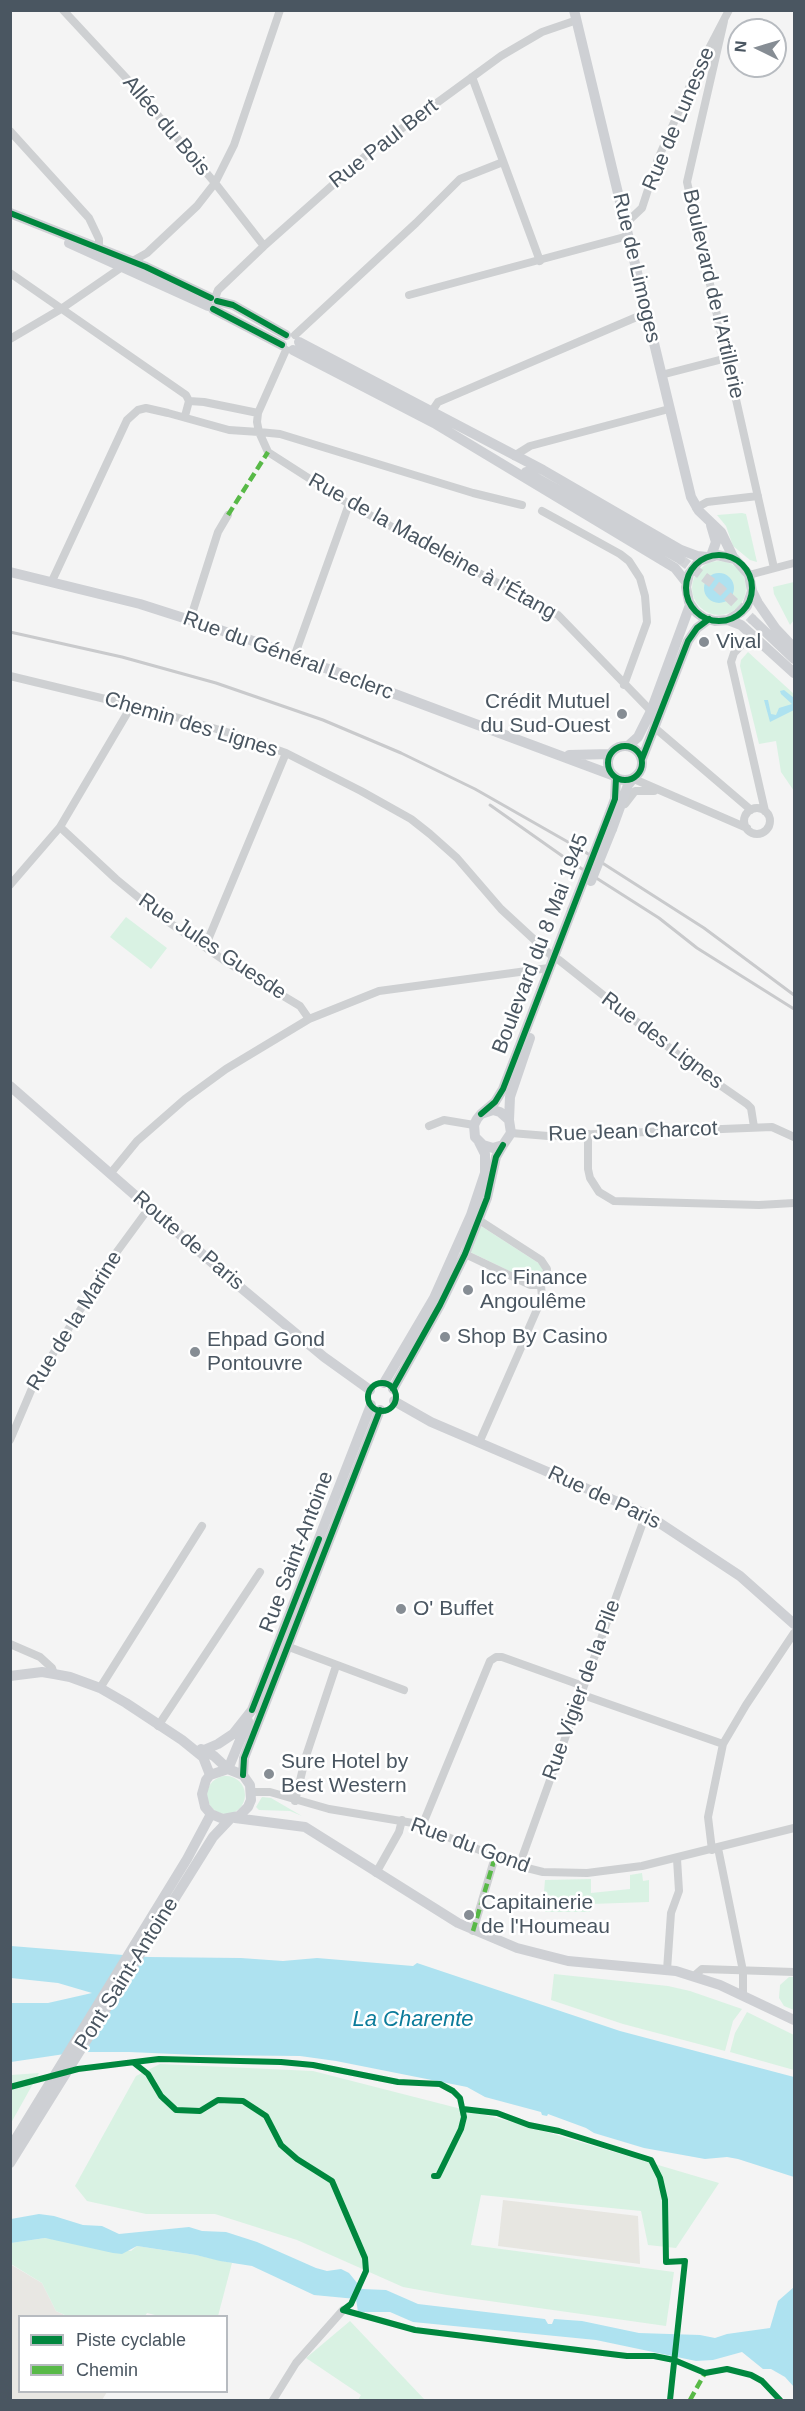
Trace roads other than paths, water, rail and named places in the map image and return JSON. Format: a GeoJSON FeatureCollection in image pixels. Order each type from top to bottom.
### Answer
{"type":"FeatureCollection","features":[{"type":"Feature","properties":{"kind":"main road","name":"Rue de Limoges"},"geometry":{"type":"LineString","coordinates":[[575,15],[691,496],[696,508],[721,532],[734,559]]}},
{"type":"Feature","properties":{"kind":"main road"},"geometry":{"type":"LineString","coordinates":[[10,213],[133,262],[213,302]]}},
{"type":"Feature","properties":{"kind":"main road"},"geometry":{"type":"LineString","coordinates":[[26,220],[66,242],[122,267],[213,302],[233,305],[290,343],[508,467],[675,568],[687,582]]}},
{"type":"Feature","properties":{"kind":"main road"},"geometry":{"type":"LineString","coordinates":[[290,343],[432,411],[591,497],[681,550],[697,556],[723,555],[741,563],[749,575],[752,591],[776,629],[795,648]]}},
{"type":"Feature","properties":{"kind":"main road"},"geometry":{"type":"LineString","coordinates":[[514,456],[531,473],[680,559]]}},
{"type":"Feature","properties":{"kind":"main road"},"geometry":{"type":"LineString","coordinates":[[508,467],[531,473]]}},
{"type":"Feature","properties":{"kind":"main road"},"geometry":{"type":"LineString","coordinates":[[708,520],[715,535],[709,556],[693,567],[687,582],[686,592],[690,605],[700,615],[709,619],[728,620],[741,625],[795,673]]}},
{"type":"Feature","properties":{"kind":"main road","name":"Rue du Général Leclerc"},"geometry":{"type":"LineString","coordinates":[[10,572],[190,620],[614,777]]}},
{"type":"Feature","properties":{"kind":"main road"},"geometry":{"type":"LineString","coordinates":[[728,620],[747,606],[752,591]]}},
{"type":"Feature","properties":{"kind":"main road"},"geometry":{"type":"LineString","coordinates":[[628,746],[638,737],[651,711],[690,605]]}},
{"type":"Feature","properties":{"kind":"main road"},"geometry":{"type":"LineString","coordinates":[[642,759],[637,751],[628,746],[618,747],[610,754],[608,765],[614,777],[633,779],[642,768],[642,759],[688,641],[709,619]]}},
{"type":"Feature","properties":{"kind":"main road"},"geometry":{"type":"LineString","coordinates":[[753,620],[795,659]]}},
{"type":"Feature","properties":{"kind":"main road"},"geometry":{"type":"LineString","coordinates":[[561,756],[610,754]]}},
{"type":"Feature","properties":{"kind":"main road","name":"Boulevard du 8 Mai 1945"},"geometry":{"type":"LineString","coordinates":[[609,826],[615,799],[614,777]]}},
{"type":"Feature","properties":{"kind":"main road","name":"Boulevard du 8 Mai 1945"},"geometry":{"type":"LineString","coordinates":[[509,1120],[510,1097],[549,973],[609,826],[633,779]]}},
{"type":"Feature","properties":{"kind":"main road","name":"Boulevard du 8 Mai 1945"},"geometry":{"type":"LineString","coordinates":[[481,1114],[501,1094],[533,1019]]}},
{"type":"Feature","properties":{"kind":"main road","name":"Route de Paris"},"geometry":{"type":"LineString","coordinates":[[10,1086],[319,1353],[369,1390]]}},
{"type":"Feature","properties":{"kind":"main road"},"geometry":{"type":"LineString","coordinates":[[388,1386],[376,1384],[369,1390],[368,1398],[375,1408],[389,1408],[394,1401],[388,1386],[434,1298],[484,1180],[486,1165],[484,1154],[474,1131],[474,1125],[481,1114],[487,1111],[500,1112],[509,1120],[511,1133],[496,1157],[490,1190],[479,1220],[440,1305],[388,1386]]}},
{"type":"Feature","properties":{"kind":"main road"},"geometry":{"type":"LineString","coordinates":[[479,1142],[493,1148],[503,1145]]}},
{"type":"Feature","properties":{"kind":"main road","name":"Rue de Paris"},"geometry":{"type":"LineString","coordinates":[[394,1401],[431,1422],[646,1514],[740,1576],[795,1624]]}},
{"type":"Feature","properties":{"kind":"main road","name":"Rue Saint-Antoine"},"geometry":{"type":"LineString","coordinates":[[243,1775],[244,1758],[289,1647],[375,1408]]}},
{"type":"Feature","properties":{"kind":"main road","name":"Rue Saint-Antoine"},"geometry":{"type":"LineString","coordinates":[[204,1750],[233,1734],[252,1710],[375,1408]]}},
{"type":"Feature","properties":{"kind":"main road"},"geometry":{"type":"LineString","coordinates":[[10,1676],[42,1672],[70,1677],[100,1688],[158,1726],[204,1750],[228,1769],[247,1779],[252,1792],[248,1807],[233,1818]]}},
{"type":"Feature","properties":{"kind":"main road"},"geometry":{"type":"LineString","coordinates":[[252,1710],[228,1769],[210,1775],[206,1780],[202,1794],[205,1807],[211,1814],[217,1817],[295,1824],[305,1827],[376,1874],[473,1930],[508,1945],[547,1957],[667,1970],[694,1976],[795,2020]]}},
{"type":"Feature","properties":{"kind":"main road"},"geometry":{"type":"LineString","coordinates":[[182,1740],[203,1757],[210,1775]]}},
{"type":"Feature","properties":{"kind":"main road"},"geometry":{"type":"LineString","coordinates":[[248,1807],[264,1823]]}},
{"type":"Feature","properties":{"kind":"main road","name":"Pont Saint-Antoine"},"geometry":{"type":"LineString","coordinates":[[10,2148],[175,1879],[211,1814]]}},
{"type":"Feature","properties":{"kind":"main road","name":"Pont Saint-Antoine"},"geometry":{"type":"LineString","coordinates":[[10,2163],[213,1837],[233,1818]]}},
{"type":"Feature","properties":{"kind":"street","name":"Allée du Bois"},"geometry":{"type":"LineString","coordinates":[[63,10],[129,81],[215,183],[264,246]]}},
{"type":"Feature","properties":{"kind":"street"},"geometry":{"type":"LineString","coordinates":[[10,339],[147,253],[197,206],[215,183],[234,145],[279,10]]}},
{"type":"Feature","properties":{"kind":"street","name":"Rue de Lunesse"},"geometry":{"type":"LineString","coordinates":[[625,224],[642,208],[658,159],[675,120],[697,71],[729,10]]}},
{"type":"Feature","properties":{"kind":"street","name":"Rue Paul Bert"},"geometry":{"type":"LineString","coordinates":[[213,302],[218,290],[264,246],[371,151],[472,76],[542,32],[575,15]]}},
{"type":"Feature","properties":{"kind":"street","name":"Boulevard de l'Artillerie"},"geometry":{"type":"LineString","coordinates":[[724,21],[687,182],[774,568]]}},
{"type":"Feature","properties":{"kind":"street"},"geometry":{"type":"LineString","coordinates":[[472,76],[540,261]]}},
{"type":"Feature","properties":{"kind":"street"},"geometry":{"type":"LineString","coordinates":[[10,131],[88,218],[99,239],[99,248]]}},
{"type":"Feature","properties":{"kind":"street"},"geometry":{"type":"LineString","coordinates":[[259,432],[258,413],[290,343],[460,179],[503,162]]}},
{"type":"Feature","properties":{"kind":"street"},"geometry":{"type":"LineString","coordinates":[[409,295],[628,236]]}},
{"type":"Feature","properties":{"kind":"street"},"geometry":{"type":"LineString","coordinates":[[10,273],[186,395],[189,401],[185,417]]}},
{"type":"Feature","properties":{"kind":"street"},"geometry":{"type":"LineString","coordinates":[[432,411],[436,404],[442,401],[646,313]]}},
{"type":"Feature","properties":{"kind":"street"},"geometry":{"type":"LineString","coordinates":[[661,375],[727,358]]}},
{"type":"Feature","properties":{"kind":"street"},"geometry":{"type":"LineString","coordinates":[[189,401],[258,413]]}},
{"type":"Feature","properties":{"kind":"street"},"geometry":{"type":"LineString","coordinates":[[52,582],[103,470],[132,414],[146,408],[229,430],[279,434],[472,493],[522,505]]}},
{"type":"Feature","properties":{"kind":"street"},"geometry":{"type":"LineString","coordinates":[[514,456],[530,446],[669,409]]}},
{"type":"Feature","properties":{"kind":"street","name":"Rue de la Madeleine à l'Étang"},"geometry":{"type":"LineString","coordinates":[[259,432],[268,452],[349,504],[558,615],[651,711]]}},
{"type":"Feature","properties":{"kind":"street"},"geometry":{"type":"LineString","coordinates":[[696,508],[714,501],[758,496]]}},
{"type":"Feature","properties":{"kind":"street"},"geometry":{"type":"LineString","coordinates":[[294,657],[349,504]]}},
{"type":"Feature","properties":{"kind":"street"},"geometry":{"type":"LineString","coordinates":[[542,511],[620,554],[629,561],[640,578],[648,611],[645,633],[624,685]]}},
{"type":"Feature","properties":{"kind":"street"},"geometry":{"type":"LineString","coordinates":[[190,620],[219,532],[228,515]]}},
{"type":"Feature","properties":{"kind":"street"},"geometry":{"type":"LineString","coordinates":[[620,554],[629,541]]}},
{"type":"Feature","properties":{"kind":"street"},"geometry":{"type":"LineString","coordinates":[[749,575],[795,563]]}},
{"type":"Feature","properties":{"kind":"street"},"geometry":{"type":"LineString","coordinates":[[633,779],[747,828],[756,834],[766,829],[769,818],[765,811],[731,662],[734,653],[751,635]]}},
{"type":"Feature","properties":{"kind":"street","name":"Chemin des Lignes"},"geometry":{"type":"LineString","coordinates":[[10,676],[132,705],[230,733],[286,753],[361,791],[411,819],[457,858],[501,909],[556,958]]}},
{"type":"Feature","properties":{"kind":"street"},"geometry":{"type":"LineString","coordinates":[[10,885],[60,827],[132,705]]}},
{"type":"Feature","properties":{"kind":"street"},"geometry":{"type":"LineString","coordinates":[[654,728],[751,810]]}},
{"type":"Feature","properties":{"kind":"street"},"geometry":{"type":"LineString","coordinates":[[205,947],[286,753]]}},
{"type":"Feature","properties":{"kind":"street"},"geometry":{"type":"LineString","coordinates":[[609,826],[633,792],[643,790],[666,793]]}},
{"type":"Feature","properties":{"kind":"street"},"geometry":{"type":"LineString","coordinates":[[747,828],[745,816],[751,810],[758,808],[765,811]]}},
{"type":"Feature","properties":{"kind":"street","name":"Rue Jules Guesde"},"geometry":{"type":"LineString","coordinates":[[60,827],[124,886],[167,921],[300,1006],[309,1019]]}},
{"type":"Feature","properties":{"kind":"street","name":"Rue des Lignes"},"geometry":{"type":"LineString","coordinates":[[556,958],[720,1087],[752,1108],[754,1127]]}},
{"type":"Feature","properties":{"kind":"street"},"geometry":{"type":"LineString","coordinates":[[112,1175],[137,1141],[185,1099],[226,1069],[309,1019],[379,991],[549,973]]}},
{"type":"Feature","properties":{"kind":"street"},"geometry":{"type":"LineString","coordinates":[[429,1126],[444,1119],[474,1125]]}},
{"type":"Feature","properties":{"kind":"street","name":"Rue Jean Charcot"},"geometry":{"type":"LineString","coordinates":[[511,1133],[588,1134],[754,1127],[780,1129],[795,1137]]}},
{"type":"Feature","properties":{"kind":"street"},"geometry":{"type":"LineString","coordinates":[[588,1134],[590,1178],[599,1192],[614,1201],[759,1205],[795,1203]]}},
{"type":"Feature","properties":{"kind":"street","name":"Rue de la Marine"},"geometry":{"type":"LineString","coordinates":[[10,1440],[33,1386],[113,1257],[149,1208]]}},
{"type":"Feature","properties":{"kind":"street"},"geometry":{"type":"LineString","coordinates":[[479,1220],[546,1264],[547,1274],[542,1285],[542,1298],[528,1330]]}},
{"type":"Feature","properties":{"kind":"street"},"geometry":{"type":"LineString","coordinates":[[465,1254],[530,1285],[542,1285]]}},
{"type":"Feature","properties":{"kind":"street"},"geometry":{"type":"LineString","coordinates":[[478,1443],[524,1341]]}},
{"type":"Feature","properties":{"kind":"street","name":"Rue Vigier de la Pile"},"geometry":{"type":"LineString","coordinates":[[519,1866],[646,1514]]}},
{"type":"Feature","properties":{"kind":"street"},"geometry":{"type":"LineString","coordinates":[[100,1688],[202,1526]]}},
{"type":"Feature","properties":{"kind":"street"},"geometry":{"type":"LineString","coordinates":[[158,1726],[260,1572]]}},
{"type":"Feature","properties":{"kind":"street"},"geometry":{"type":"LineString","coordinates":[[743,1996],[743,1971],[708,1816],[723,1744],[746,1705],[795,1633]]}},
{"type":"Feature","properties":{"kind":"street"},"geometry":{"type":"LineString","coordinates":[[10,1644],[40,1657],[52,1668],[54,1674]]}},
{"type":"Feature","properties":{"kind":"street"},"geometry":{"type":"LineString","coordinates":[[289,1647],[404,1690]]}},
{"type":"Feature","properties":{"kind":"street"},"geometry":{"type":"LineString","coordinates":[[422,1826],[489,1662],[496,1657],[502,1657],[723,1744]]}},
{"type":"Feature","properties":{"kind":"street"},"geometry":{"type":"LineString","coordinates":[[295,1801],[306,1756],[336,1666]]}},
{"type":"Feature","properties":{"kind":"street","name":"Rue du Gond"},"geometry":{"type":"LineString","coordinates":[[252,1792],[270,1792],[295,1801],[402,1820],[519,1866],[543,1872],[587,1873],[677,1859],[795,1828]]}},
{"type":"Feature","properties":{"kind":"street"},"geometry":{"type":"LineString","coordinates":[[376,1874],[399,1832],[402,1820]]}},
{"type":"Feature","properties":{"kind":"street"},"geometry":{"type":"LineString","coordinates":[[473,1930],[495,1857]]}},
{"type":"Feature","properties":{"kind":"street"},"geometry":{"type":"LineString","coordinates":[[667,1970],[671,1913],[679,1892],[677,1859]]}},
{"type":"Feature","properties":{"kind":"street"},"geometry":{"type":"LineString","coordinates":[[694,1976],[702,1969],[795,1972]]}},
{"type":"Feature","properties":{"kind":"street"},"geometry":{"type":"LineString","coordinates":[[273,2400],[296,2363],[343,2310]]}},
{"type":"Feature","properties":{"kind":"water"},"geometry":{"type":"Polygon","coordinates":[[[719,573],[730,577],[734,588],[730,599],[719,603],[708,599],[704,588],[708,577],[719,573]]]}},
{"type":"Feature","properties":{"kind":"water"},"geometry":{"type":"Polygon","coordinates":[[[784,690],[794,698],[794,710],[770,722],[764,700],[768,700],[771,714],[776,715],[779,708],[792,704],[781,694],[780,691],[784,690]]]}},
{"type":"Feature","properties":{"kind":"water","name":"La Charente"},"geometry":{"type":"Polygon","coordinates":[[[11,1946],[148,1957],[283,1961],[317,1958],[413,1966],[417,1963],[620,2031],[794,2077],[794,2177],[738,2159],[727,2157],[705,2159],[644,2148],[594,2133],[548,2114],[547,2116],[542,2115],[541,2112],[485,2097],[467,2087],[336,2061],[300,2056],[78,2052],[11,2062],[11,2003],[48,2003],[92,1993],[58,1983],[11,1978],[11,1946]]]}},
{"type":"Feature","properties":{"kind":"water"},"geometry":{"type":"Polygon","coordinates":[[[39,2214],[83,2225],[102,2226],[119,2234],[189,2227],[202,2231],[226,2232],[257,2242],[316,2268],[327,2271],[341,2269],[349,2273],[362,2289],[386,2290],[418,2304],[545,2319],[548,2324],[552,2324],[554,2319],[582,2321],[639,2333],[700,2335],[715,2338],[770,2328],[778,2301],[794,2287],[794,2387],[785,2377],[771,2369],[763,2369],[742,2352],[713,2360],[696,2361],[596,2340],[413,2322],[390,2312],[358,2312],[356,2299],[314,2295],[252,2266],[137,2246],[122,2254],[45,2238],[11,2243],[11,2219],[39,2214]]]}},
{"type":"Feature","properties":{"kind":"tunnel"},"geometry":{"type":"LineString","coordinates":[[680,559],[719,588],[753,620]]}},
{"type":"Feature","properties":{"kind":"railway"},"geometry":{"type":"LineString","coordinates":[[10,632],[122,657],[216,683],[323,720],[401,753],[475,789],[582,850],[704,928],[794,995]]}},
{"type":"Feature","properties":{"kind":"railway"},"geometry":{"type":"LineString","coordinates":[[490,805],[568,860],[659,918],[697,948],[794,1009]]}},
{"type":"Feature","properties":{"kind":"place","name":"Vival"},"geometry":{"type":"Point","coordinates":[704,642]}},
{"type":"Feature","properties":{"kind":"place","name":"Crédit Mutuel du Sud-Ouest"},"geometry":{"type":"Point","coordinates":[622,714]}},
{"type":"Feature","properties":{"kind":"place","name":"Icc Finance Angoulême"},"geometry":{"type":"Point","coordinates":[468,1290]}},
{"type":"Feature","properties":{"kind":"place","name":"Shop By Casino"},"geometry":{"type":"Point","coordinates":[445,1337]}},
{"type":"Feature","properties":{"kind":"place","name":"Ehpad Gond Pontouvre"},"geometry":{"type":"Point","coordinates":[195,1352]}},
{"type":"Feature","properties":{"kind":"place","name":"O' Buffet"},"geometry":{"type":"Point","coordinates":[401,1609]}},
{"type":"Feature","properties":{"kind":"place","name":"Sure Hotel by Best Western"},"geometry":{"type":"Point","coordinates":[269,1774]}},
{"type":"Feature","properties":{"kind":"place","name":"Capitainerie de l'Houmeau"},"geometry":{"type":"Point","coordinates":[469,1915]}}]}
